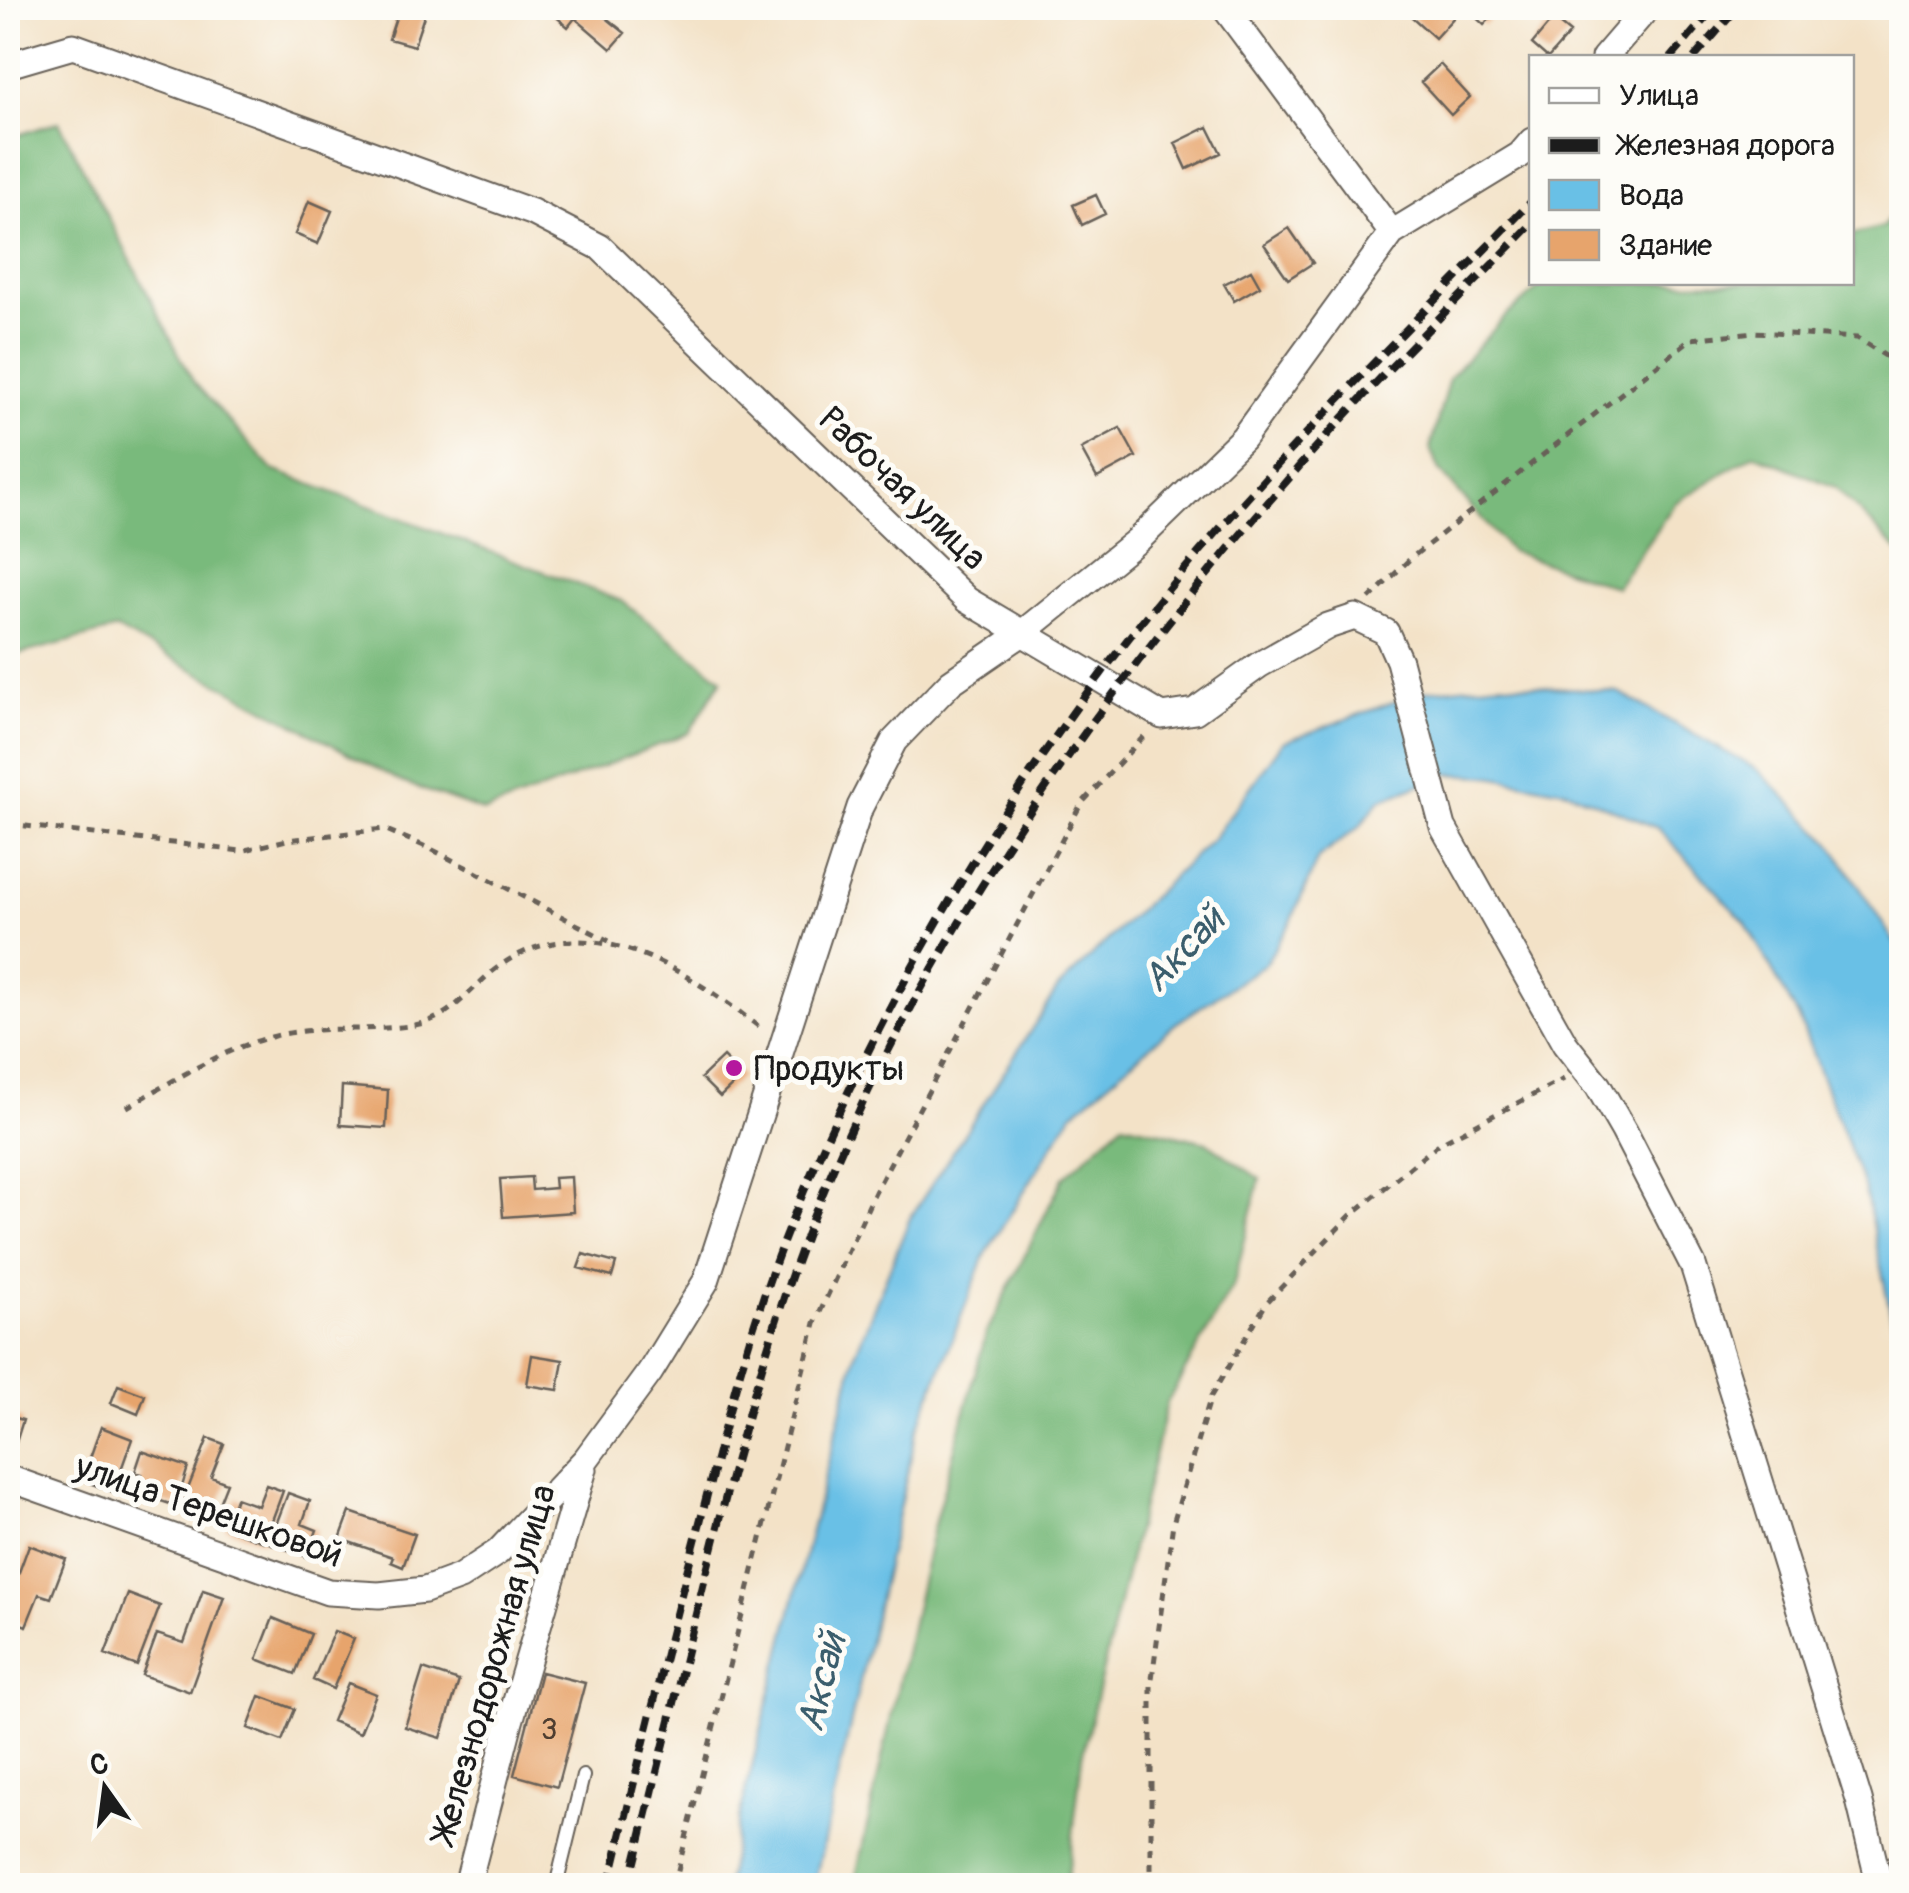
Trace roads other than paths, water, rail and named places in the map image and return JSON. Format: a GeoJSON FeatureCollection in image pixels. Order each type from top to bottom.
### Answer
{"type":"FeatureCollection","features":[{"type":"Feature","properties":{"kind":"street"},"geometry":{"type":"LineString","coordinates":[[1225,8],[1392,234]]}},
{"type":"Feature","properties":{"kind":"street"},"geometry":{"type":"LineString","coordinates":[[1607,55],[1647,8]]}},
{"type":"Feature","properties":{"kind":"street","name":"Рабочая улица"},"geometry":{"type":"LineString","coordinates":[[8,65],[73,46],[532,212],[600,247],[967,600],[1162,716],[1195,711],[1258,664],[1328,626],[1354,617],[1386,632],[1399,662],[1443,827],[1566,1044],[1624,1131],[1693,1265],[1859,1800],[1880,1886]]}},
{"type":"Feature","properties":{"kind":"street"},"geometry":{"type":"LineString","coordinates":[[1021,634],[1139,539],[1243,438],[1392,234],[1520,155],[1529,145]]}},
{"type":"Feature","properties":{"kind":"street","name":"улица Терешковой"},"geometry":{"type":"LineString","coordinates":[[8,1478],[328,1592],[379,1595],[424,1590],[460,1577],[498,1552],[586,1459],[650,1372],[706,1281],[860,807],[894,741],[951,682],[1021,634]]}},
{"type":"Feature","properties":{"kind":"street","name":"Железнодорожная улица"},"geometry":{"type":"LineString","coordinates":[[467,1886],[509,1724],[586,1459]]}},
{"type":"Feature","properties":{"kind":"lane"},"geometry":{"type":"LineString","coordinates":[[556,1886],[583,1776]]}},
{"type":"Feature","properties":{"kind":"water","name":"Аксай"},"geometry":{"type":"Polygon","coordinates":[[[1499,683],[1618,692],[1758,770],[1831,843],[1901,952],[1901,1363],[1865,1190],[1799,1018],[1745,922],[1658,828],[1568,791],[1489,776],[1448,774],[1380,800],[1360,826],[1318,858],[1290,924],[1265,964],[1175,1024],[1071,1115],[985,1255],[917,1430],[814,1885],[726,1886],[739,1818],[856,1352],[910,1218],[1058,988],[1215,836],[1283,742],[1424,691],[1499,683]]]}},
{"type":"Feature","properties":{"kind":"railway"},"geometry":{"type":"LineString","coordinates":[[1674,55],[1714,8]]}},
{"type":"Feature","properties":{"kind":"railway"},"geometry":{"type":"LineString","coordinates":[[1697,55],[1737,8]]}},
{"type":"Feature","properties":{"kind":"railway"},"geometry":{"type":"LineString","coordinates":[[609,1886],[719,1449],[762,1302],[819,1156],[926,942],[1009,805],[1150,611],[1254,490],[1529,204]]}},
{"type":"Feature","properties":{"kind":"railway"},"geometry":{"type":"LineString","coordinates":[[629,1886],[715,1538],[767,1351],[804,1241],[848,1134],[899,1031],[955,930],[1016,833],[1150,646],[1325,437],[1529,227]]}},
{"type":"Feature","properties":{"kind":"place","name":"Продукты"},"geometry":{"type":"Point","coordinates":[734,1068]}}]}
